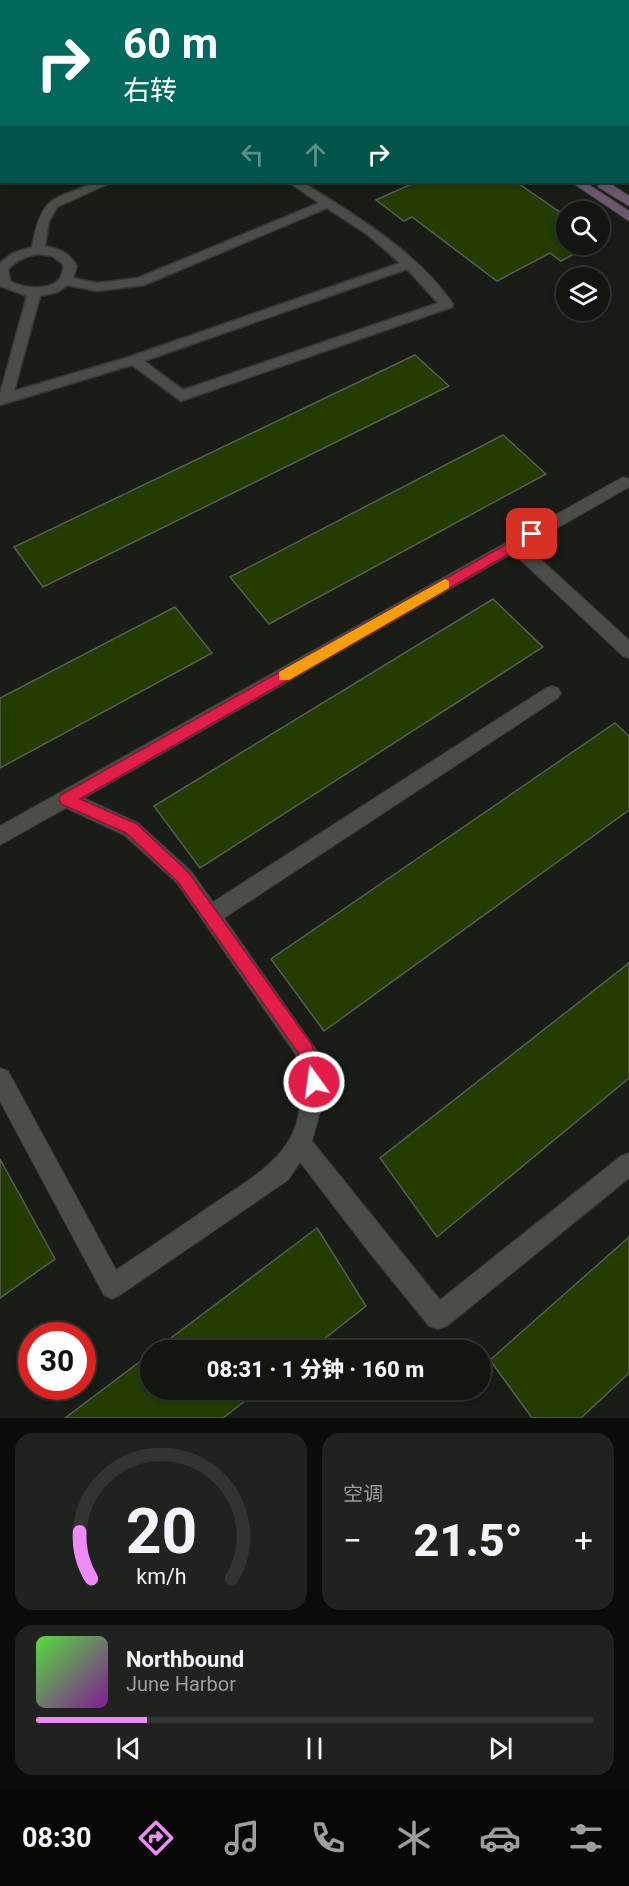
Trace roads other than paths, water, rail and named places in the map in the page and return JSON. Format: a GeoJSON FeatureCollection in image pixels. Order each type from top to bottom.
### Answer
{"type":"FeatureCollection","features":[{"type":"Feature","properties":{"kind":"street"},"geometry":{"type":"LineString","coordinates":[[578,183],[629,217]]}},
{"type":"Feature","properties":{"kind":"street"},"geometry":{"type":"LineString","coordinates":[[600,183],[629,202]]}},
{"type":"Feature","properties":{"kind":"street"},"geometry":{"type":"LineString","coordinates":[[0,836],[623,483]]}},
{"type":"Feature","properties":{"kind":"street"},"geometry":{"type":"LineString","coordinates":[[514,544],[629,651]]}},
{"type":"Feature","properties":{"kind":"street"},"geometry":{"type":"LineString","coordinates":[[211,915],[552,693]]}},
{"type":"Feature","properties":{"kind":"street"},"geometry":{"type":"LineString","coordinates":[[0,1079],[112,1287],[280,1172],[301,1144],[312,1113],[314,1082],[306,1051],[183,877],[131,829],[66,799]]}},
{"type":"Feature","properties":{"kind":"street"},"geometry":{"type":"LineString","coordinates":[[301,1144],[377,1244],[438,1317],[629,1164]]}},
{"type":"Feature","properties":{"kind":"lane"},"geometry":{"type":"LineString","coordinates":[[38,250],[43,221],[52,205],[104,183]]}},
{"type":"Feature","properties":{"kind":"lane"},"geometry":{"type":"LineString","coordinates":[[135,360],[181,396],[447,304],[409,264],[372,232],[297,183]]}},
{"type":"Feature","properties":{"kind":"lane"},"geometry":{"type":"LineString","coordinates":[[65,281],[97,287],[140,282],[327,203]]}},
{"type":"Feature","properties":{"kind":"lane"},"geometry":{"type":"LineString","coordinates":[[38,250],[49,250],[67,259],[71,266],[65,281],[57,287],[34,293],[22,292],[4,284],[3,260],[26,251],[38,250]]}},
{"type":"Feature","properties":{"kind":"lane"},"geometry":{"type":"LineString","coordinates":[[3,398],[135,360],[409,264]]}},
{"type":"Feature","properties":{"kind":"lane"},"geometry":{"type":"LineString","coordinates":[[3,398],[34,293]]}}]}
